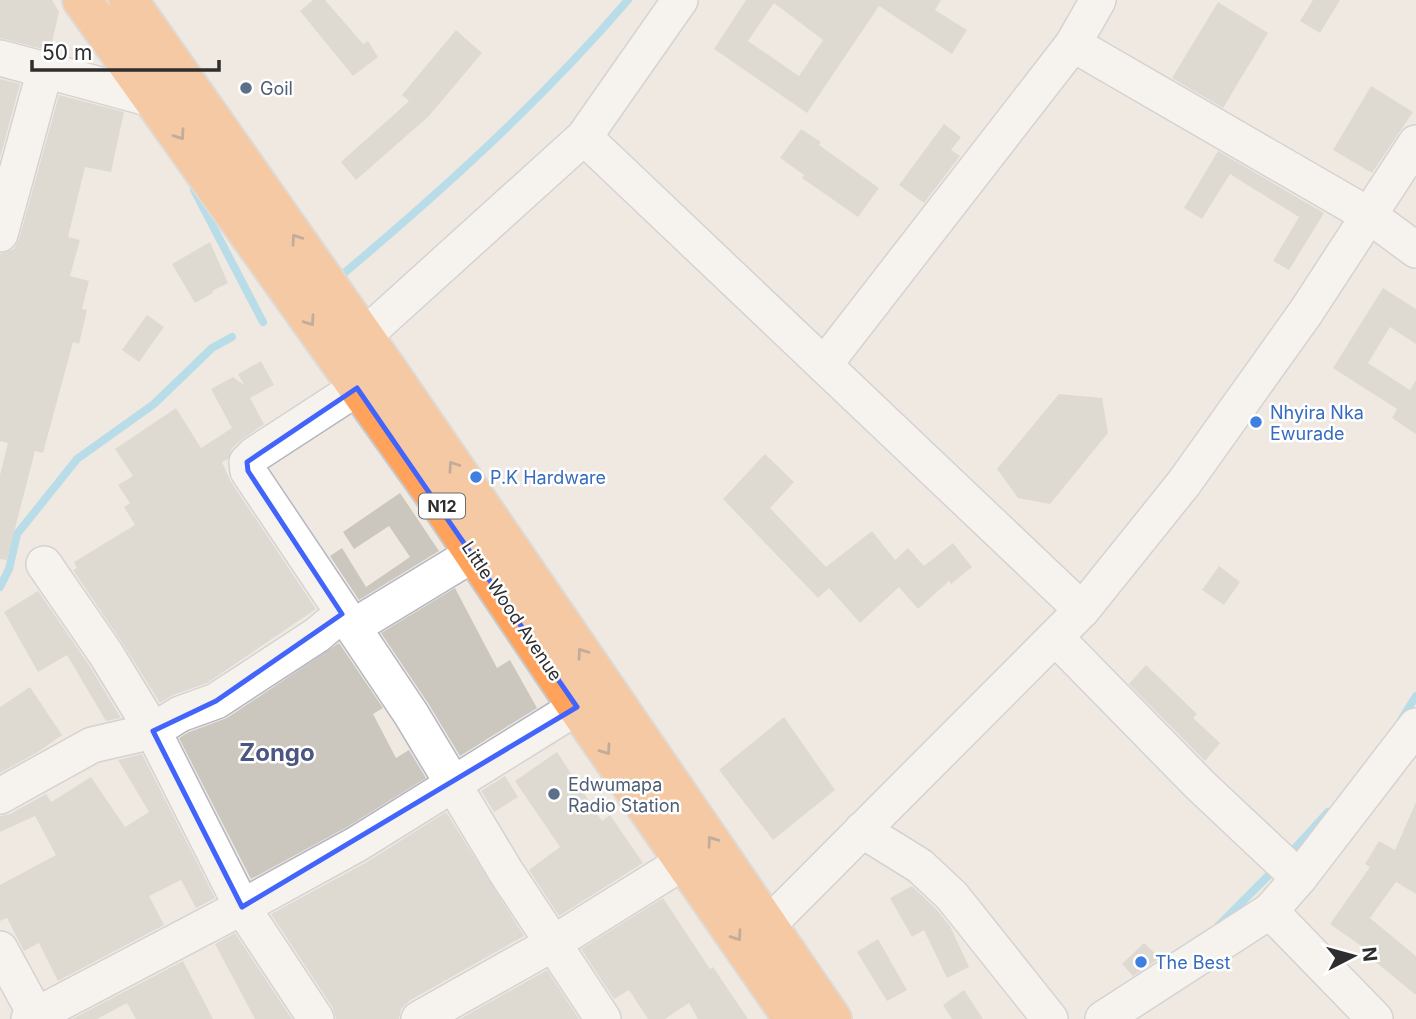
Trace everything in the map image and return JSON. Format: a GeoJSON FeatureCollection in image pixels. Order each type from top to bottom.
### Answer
{"type":"FeatureCollection","features":[{"type":"Feature","properties":{"kind":"highway","name":"Little Wood Avenue"},"geometry":{"type":"LineString","coordinates":[[82,0],[436,497],[577,707],[793,1019]]}},
{"type":"Feature","properties":{"kind":"highway","name":"Little Wood Avenue"},"geometry":{"type":"LineString","coordinates":[[128,0],[364,336],[832,1019]]}},
{"type":"Feature","properties":{"kind":"street"},"geometry":{"type":"LineString","coordinates":[[364,336],[584,137],[680,0]]}},
{"type":"Feature","properties":{"kind":"street"},"geometry":{"type":"LineString","coordinates":[[824,365],[1073,44],[1098,0]]}},
{"type":"Feature","properties":{"kind":"street"},"geometry":{"type":"LineString","coordinates":[[1073,44],[1370,216],[1416,250]]}},
{"type":"Feature","properties":{"kind":"street"},"geometry":{"type":"LineString","coordinates":[[0,58],[155,100]]}},
{"type":"Feature","properties":{"kind":"street"},"geometry":{"type":"LineString","coordinates":[[0,234],[45,70]]}},
{"type":"Feature","properties":{"kind":"street"},"geometry":{"type":"LineString","coordinates":[[584,137],[1082,610]]}},
{"type":"Feature","properties":{"kind":"street"},"geometry":{"type":"LineString","coordinates":[[769,924],[1082,610],[1184,483],[1299,322],[1416,143]]}},
{"type":"Feature","properties":{"kind":"street"},"geometry":{"type":"LineString","coordinates":[[358,388],[254,455],[247,462],[248,471],[411,714],[506,872],[603,1019]]}},
{"type":"Feature","properties":{"kind":"street"},"geometry":{"type":"LineString","coordinates":[[0,796],[92,745],[152,731],[180,714],[216,701],[307,641],[473,554]]}},
{"type":"Feature","properties":{"kind":"street"},"geometry":{"type":"LineString","coordinates":[[44,564],[106,654],[152,731],[242,907],[316,1019]]}},
{"type":"Feature","properties":{"kind":"street"},"geometry":{"type":"LineString","coordinates":[[1056,638],[1200,785],[1298,878]]}},
{"type":"Feature","properties":{"kind":"street"},"geometry":{"type":"LineString","coordinates":[[0,949],[34,1018],[357,844],[577,707]]}},
{"type":"Feature","properties":{"kind":"street"},"geometry":{"type":"LineString","coordinates":[[1103,1019],[1270,911],[1416,726]]}},
{"type":"Feature","properties":{"kind":"street"},"geometry":{"type":"LineString","coordinates":[[862,830],[920,866],[952,896],[1050,1019]]}},
{"type":"Feature","properties":{"kind":"street"},"geometry":{"type":"LineString","coordinates":[[419,1019],[552,944],[685,862]]}},
{"type":"Feature","properties":{"kind":"street"},"geometry":{"type":"LineString","coordinates":[[1270,911],[1375,1019]]}},
{"type":"Feature","properties":{"kind":"highlighted area"},"geometry":{"type":"Polygon","coordinates":[[[357,388],[577,707],[242,907],[153,731],[216,701],[342,614],[248,471],[247,462],[357,388]]]}},
{"type":"Feature","properties":{"kind":"building"},"geometry":{"type":"Polygon","coordinates":[[[0,0],[52,0],[59,12],[50,51],[0,38],[0,0]]]}},
{"type":"Feature","properties":{"kind":"building"},"geometry":{"type":"Polygon","coordinates":[[[313,0],[325,0],[363,44],[368,41],[378,57],[353,76],[300,11],[313,0]]]}},
{"type":"Feature","properties":{"kind":"building"},"geometry":{"type":"Polygon","coordinates":[[[746,0],[941,0],[935,10],[967,30],[952,54],[879,6],[807,113],[714,49],[746,0]],[[774,3],[748,41],[799,76],[823,40],[774,3]]]}},
{"type":"Feature","properties":{"kind":"building"},"geometry":{"type":"Polygon","coordinates":[[[1313,0],[1340,0],[1320,33],[1300,21],[1313,0]]]}},
{"type":"Feature","properties":{"kind":"building"},"geometry":{"type":"Polygon","coordinates":[[[1218,2],[1268,33],[1223,108],[1172,78],[1218,2]]]}},
{"type":"Feature","properties":{"kind":"building"},"geometry":{"type":"Polygon","coordinates":[[[456,30],[482,53],[429,116],[356,180],[341,162],[409,101],[402,95],[456,30]]]}},
{"type":"Feature","properties":{"kind":"building"},"geometry":{"type":"Polygon","coordinates":[[[0,79],[20,84],[0,158],[0,79]]]}},
{"type":"Feature","properties":{"kind":"building"},"geometry":{"type":"Polygon","coordinates":[[[1371,86],[1413,112],[1372,173],[1333,150],[1371,86]]]}},
{"type":"Feature","properties":{"kind":"building"},"geometry":{"type":"Polygon","coordinates":[[[59,95],[124,112],[111,172],[85,167],[68,237],[80,240],[70,276],[89,281],[82,309],[87,310],[79,344],[73,342],[43,453],[35,451],[7,560],[0,559],[0,475],[8,443],[0,441],[0,254],[14,249],[19,239],[59,95]]]}},
{"type":"Feature","properties":{"kind":"building"},"geometry":{"type":"Polygon","coordinates":[[[944,124],[961,137],[951,150],[960,156],[924,203],[899,185],[944,124]]]}},
{"type":"Feature","properties":{"kind":"building"},"geometry":{"type":"Polygon","coordinates":[[[801,129],[879,188],[858,217],[802,178],[804,175],[780,158],[801,129]]]}},
{"type":"Feature","properties":{"kind":"building"},"geometry":{"type":"Polygon","coordinates":[[[1218,151],[1324,213],[1289,270],[1273,261],[1299,217],[1230,174],[1202,219],[1184,208],[1218,151]]]}},
{"type":"Feature","properties":{"kind":"building"},"geometry":{"type":"Polygon","coordinates":[[[210,242],[228,283],[195,303],[172,264],[210,242]]]}},
{"type":"Feature","properties":{"kind":"building"},"geometry":{"type":"Polygon","coordinates":[[[1383,288],[1416,309],[1416,344],[1390,327],[1368,363],[1410,390],[1416,380],[1416,434],[1392,418],[1397,409],[1333,368],[1383,288]]]}},
{"type":"Feature","properties":{"kind":"building"},"geometry":{"type":"Polygon","coordinates":[[[147,315],[164,327],[139,362],[122,350],[147,315]]]}},
{"type":"Feature","properties":{"kind":"building"},"geometry":{"type":"Polygon","coordinates":[[[261,361],[274,385],[250,398],[264,424],[232,448],[228,459],[222,462],[231,482],[316,609],[207,683],[173,695],[160,703],[73,570],[77,568],[74,562],[135,525],[124,507],[130,503],[118,485],[133,476],[115,449],[176,408],[201,448],[232,428],[211,389],[233,377],[244,385],[238,374],[261,361]]]}},
{"type":"Feature","properties":{"kind":"building"},"geometry":{"type":"Polygon","coordinates":[[[1059,394],[1102,398],[1108,433],[1050,504],[1018,498],[997,469],[1059,394]]]}},
{"type":"Feature","properties":{"kind":"building"},"geometry":{"type":"Polygon","coordinates":[[[765,454],[794,482],[770,508],[826,567],[872,531],[895,560],[908,548],[924,566],[953,543],[972,567],[951,584],[949,581],[918,609],[899,587],[860,623],[829,588],[818,598],[723,499],[765,454]]]}},
{"type":"Feature","properties":{"kind":"building"},"geometry":{"type":"Polygon","coordinates":[[[400,493],[439,551],[359,600],[330,556],[342,548],[366,587],[410,557],[389,526],[354,549],[343,532],[400,493]]]}},
{"type":"Feature","properties":{"kind":"building"},"geometry":{"type":"Polygon","coordinates":[[[1219,566],[1240,582],[1224,605],[1202,590],[1219,566]]]}},
{"type":"Feature","properties":{"kind":"building"},"geometry":{"type":"Polygon","coordinates":[[[455,588],[497,668],[510,660],[537,708],[460,756],[381,633],[455,588]]]}},
{"type":"Feature","properties":{"kind":"building"},"geometry":{"type":"Polygon","coordinates":[[[38,591],[89,665],[121,718],[106,721],[67,655],[38,672],[4,612],[38,591]]]}},
{"type":"Feature","properties":{"kind":"building"},"geometry":{"type":"Polygon","coordinates":[[[339,643],[383,708],[373,714],[396,758],[409,750],[426,778],[347,827],[251,879],[179,738],[227,718],[339,643]]]}},
{"type":"Feature","properties":{"kind":"building"},"geometry":{"type":"Polygon","coordinates":[[[1146,665],[1197,714],[1193,718],[1220,743],[1205,761],[1129,684],[1146,665]]]}},
{"type":"Feature","properties":{"kind":"building"},"geometry":{"type":"Polygon","coordinates":[[[30,687],[62,735],[0,773],[0,707],[30,687]]]}},
{"type":"Feature","properties":{"kind":"building"},"geometry":{"type":"Polygon","coordinates":[[[784,717],[835,790],[773,840],[719,770],[784,717]]]}},
{"type":"Feature","properties":{"kind":"building"},"geometry":{"type":"Polygon","coordinates":[[[557,752],[602,821],[610,815],[643,863],[559,916],[529,870],[560,847],[515,781],[557,752]]]}},
{"type":"Feature","properties":{"kind":"building"},"geometry":{"type":"Polygon","coordinates":[[[142,754],[215,898],[196,908],[181,880],[149,896],[164,925],[58,981],[39,943],[24,951],[7,918],[0,921],[0,885],[56,855],[35,816],[0,832],[0,816],[10,814],[46,794],[51,802],[91,777],[125,827],[149,812],[118,760],[142,754]]]}},
{"type":"Feature","properties":{"kind":"building"},"geometry":{"type":"Polygon","coordinates":[[[505,776],[518,797],[494,812],[481,791],[505,776]]]}},
{"type":"Feature","properties":{"kind":"building"},"geometry":{"type":"Polygon","coordinates":[[[1416,802],[1416,894],[1396,882],[1370,918],[1416,956],[1416,995],[1362,951],[1364,948],[1330,924],[1370,867],[1365,864],[1379,841],[1395,850],[1416,802]]]}},
{"type":"Feature","properties":{"kind":"building"},"geometry":{"type":"Polygon","coordinates":[[[446,812],[524,936],[409,1001],[401,1009],[399,1019],[336,1019],[333,1008],[271,914],[367,862],[446,812]]]}},
{"type":"Feature","properties":{"kind":"building"},"geometry":{"type":"Polygon","coordinates":[[[912,886],[950,926],[969,967],[947,978],[924,930],[912,937],[890,898],[912,886]]]}},
{"type":"Feature","properties":{"kind":"building"},"geometry":{"type":"Polygon","coordinates":[[[663,898],[710,969],[713,967],[748,1019],[698,1019],[689,1003],[665,1019],[648,1019],[629,990],[614,999],[581,949],[663,898]]]}},
{"type":"Feature","properties":{"kind":"building"},"geometry":{"type":"Polygon","coordinates":[[[235,933],[292,1019],[255,1019],[215,944],[235,933]]]}},
{"type":"Feature","properties":{"kind":"building"},"geometry":{"type":"Polygon","coordinates":[[[878,939],[907,990],[887,1001],[857,952],[878,939]]]}},
{"type":"Feature","properties":{"kind":"building","name":"The Best"},"geometry":{"type":"Polygon","coordinates":[[[1144,943],[1160,958],[1133,976],[1122,964],[1144,943]]]}},
{"type":"Feature","properties":{"kind":"building"},"geometry":{"type":"Polygon","coordinates":[[[183,961],[213,1019],[136,1019],[127,1003],[97,1019],[72,1019],[183,961]]]}},
{"type":"Feature","properties":{"kind":"building"},"geometry":{"type":"Polygon","coordinates":[[[547,970],[579,1019],[460,1019],[547,970]]]}},
{"type":"Feature","properties":{"kind":"building"},"geometry":{"type":"Polygon","coordinates":[[[964,990],[983,1019],[952,1019],[943,1005],[964,990]]]}},
{"type":"Feature","properties":{"kind":"waterway"},"geometry":{"type":"LineString","coordinates":[[343,274],[491,143],[561,73],[628,0]]}},
{"type":"Feature","properties":{"kind":"waterway"},"geometry":{"type":"LineString","coordinates":[[194,190],[263,322]]}},
{"type":"Feature","properties":{"kind":"waterway"},"geometry":{"type":"LineString","coordinates":[[0,587],[9,569],[17,534],[77,459],[154,404],[212,348],[232,337]]}},
{"type":"Feature","properties":{"kind":"waterway"},"geometry":{"type":"LineString","coordinates":[[1401,720],[1416,696]]}},
{"type":"Feature","properties":{"kind":"waterway"},"geometry":{"type":"LineString","coordinates":[[1287,857],[1328,812]]}},
{"type":"Feature","properties":{"kind":"waterway"},"geometry":{"type":"LineString","coordinates":[[1218,926],[1275,869]]}},
{"type":"Feature","properties":{"kind":"place","name":"Goil"},"geometry":{"type":"Point","coordinates":[246,88]}},
{"type":"Feature","properties":{"kind":"place","name":"Nhyira Nka Ewurade"},"geometry":{"type":"Point","coordinates":[1256,422]}},
{"type":"Feature","properties":{"kind":"place","name":"P.K Hardware"},"geometry":{"type":"Point","coordinates":[476,477]}},
{"type":"Feature","properties":{"kind":"place","name":"Edwumapa Radio Station"},"geometry":{"type":"Point","coordinates":[554,794]}},
{"type":"Feature","properties":{"kind":"place","name":"The Best"},"geometry":{"type":"Point","coordinates":[1141,962]}},
{"type":"Feature","properties":{"kind":"district","name":"Zongo"},"geometry":{"type":"Point","coordinates":[277,752]}}]}
